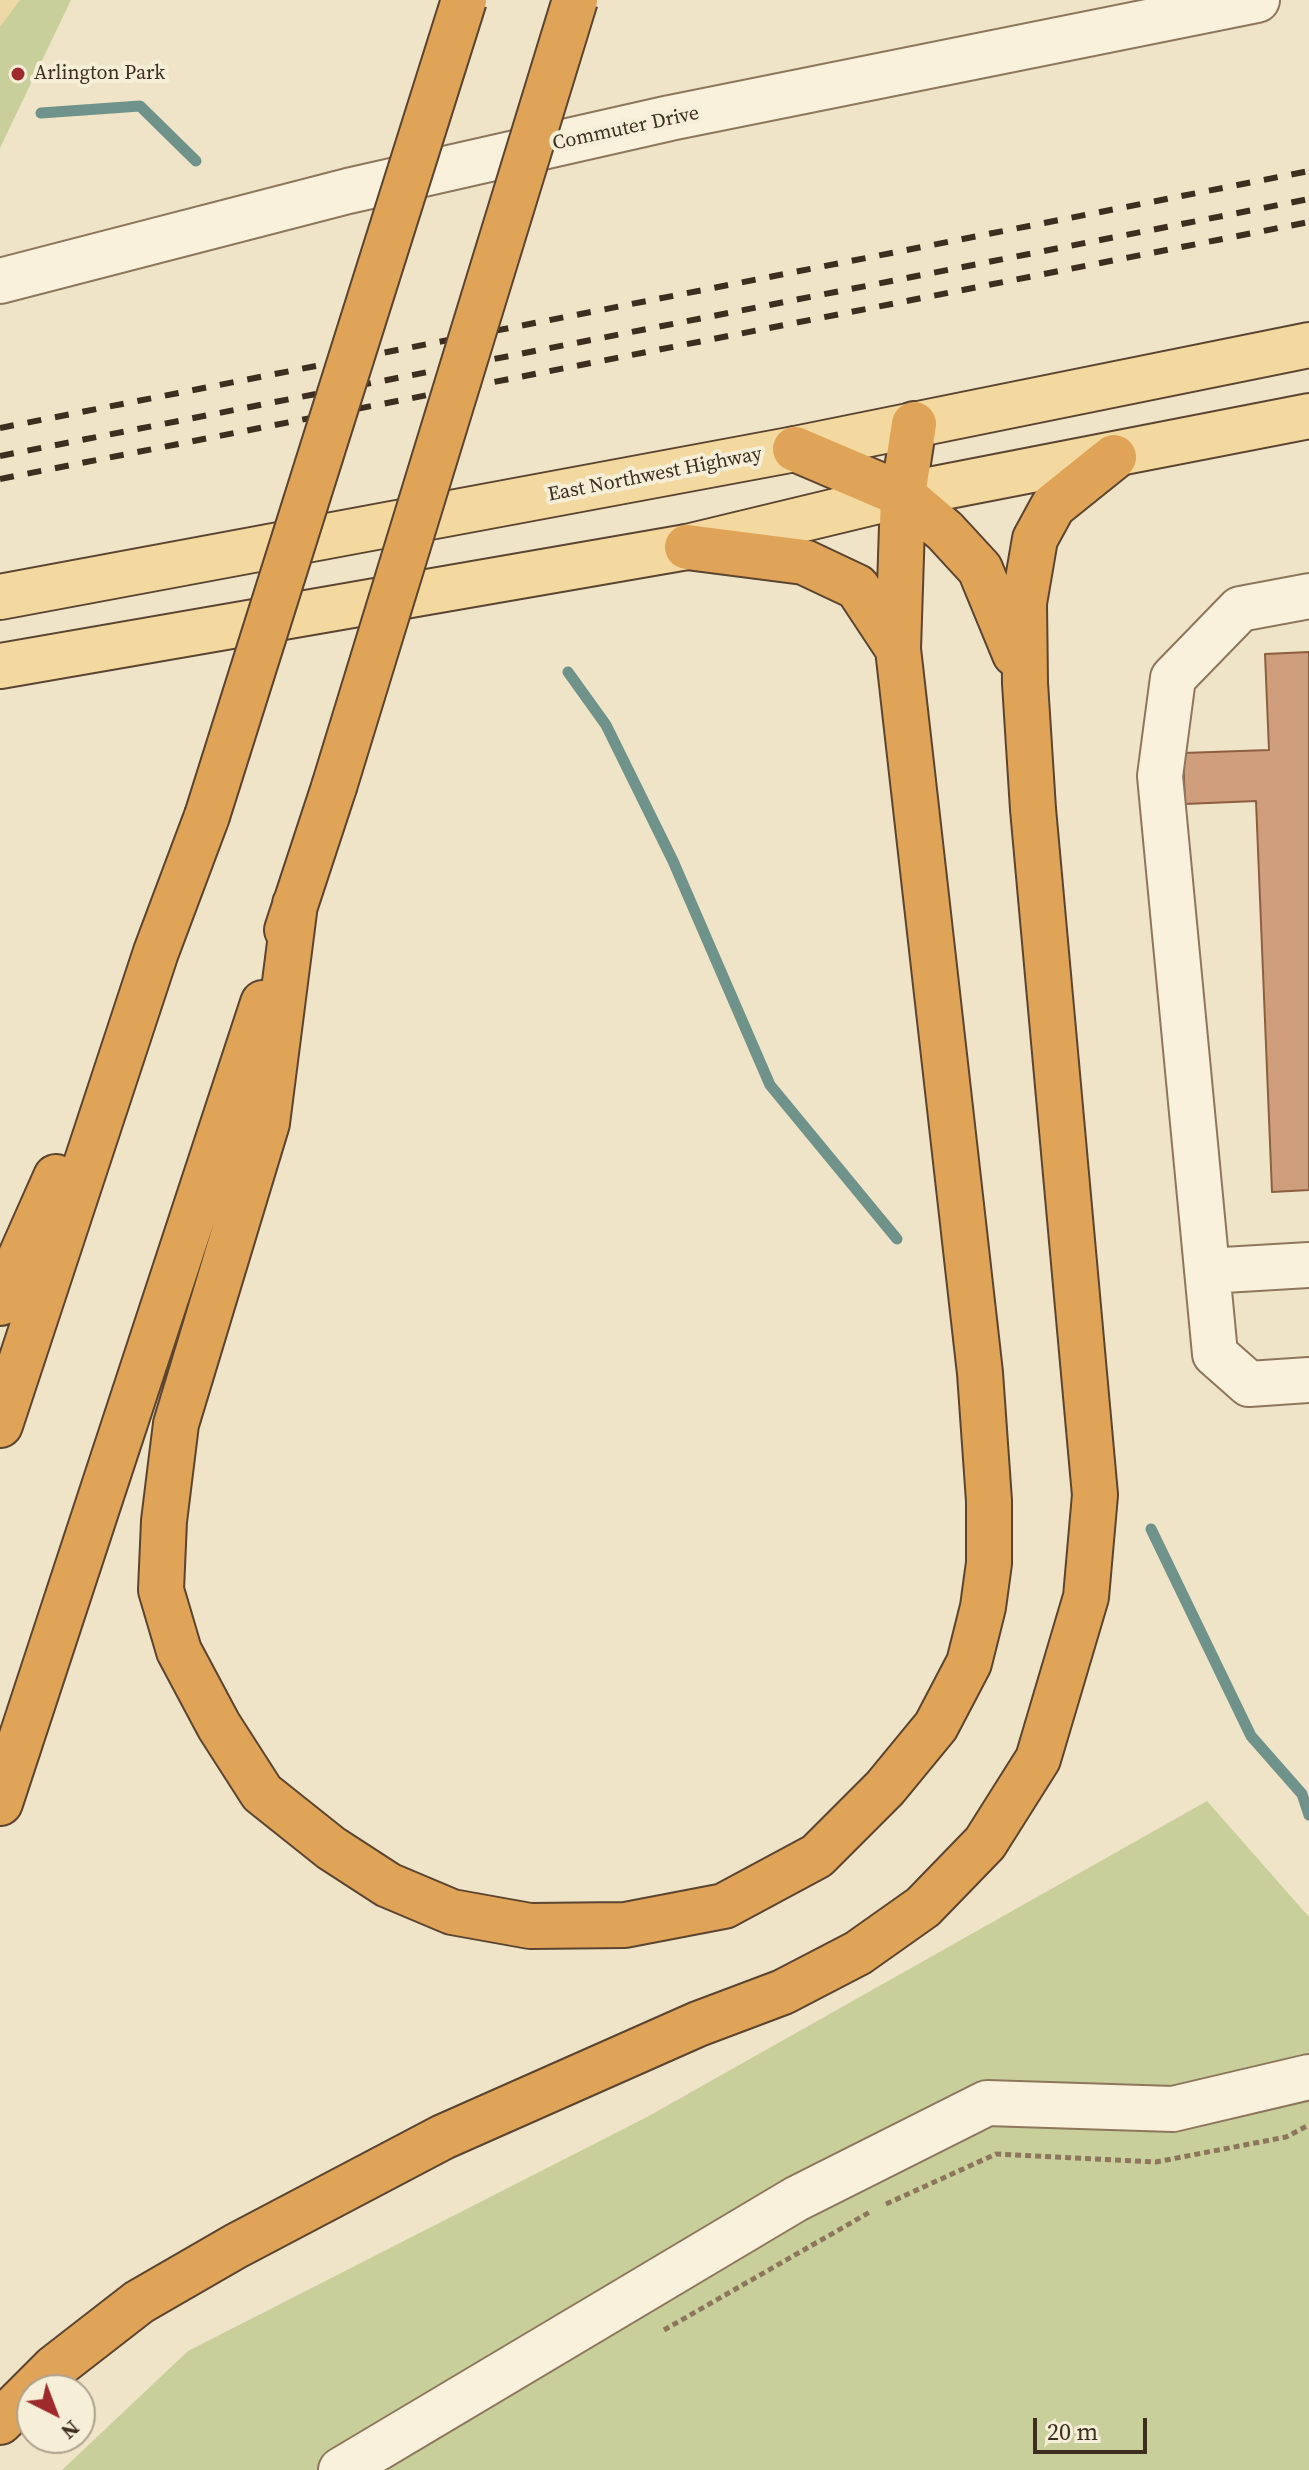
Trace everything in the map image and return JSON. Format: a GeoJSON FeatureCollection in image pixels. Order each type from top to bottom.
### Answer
{"type":"FeatureCollection","features":[{"type":"Feature","properties":{"kind":"highway"},"geometry":{"type":"LineString","coordinates":[[0,1425],[156,952],[207,816],[464,0]]}},
{"type":"Feature","properties":{"kind":"highway"},"geometry":{"type":"LineString","coordinates":[[0,1803],[334,787],[575,0]]}},
{"type":"Feature","properties":{"kind":"highway"},"geometry":{"type":"LineString","coordinates":[[295,904],[267,1123],[176,1424],[164,1521],[161,1590],[179,1651],[219,1726],[262,1793],[331,1848],[388,1885],[452,1912],[530,1926],[625,1925],[724,1906],[817,1856],[885,1788],[936,1726],[969,1663],[983,1607],[989,1563],[989,1501],[980,1373],[898,649],[903,495],[914,424]]}},
{"type":"Feature","properties":{"kind":"highway"},"geometry":{"type":"LineString","coordinates":[[795,449],[903,495],[945,531],[980,569],[1005,623],[1025,683]]}},
{"type":"Feature","properties":{"kind":"highway"},"geometry":{"type":"LineString","coordinates":[[0,2422],[54,2368],[139,2302],[236,2246],[443,2137],[698,2024],[783,1992],[858,1953],[923,1907],[985,1843],[1038,1759],[1086,1597],[1095,1495],[1025,683],[1024,603],[1035,539],[1053,506],[1114,457]]}},
{"type":"Feature","properties":{"kind":"highway"},"geometry":{"type":"LineString","coordinates":[[687,547],[804,562],[857,587],[898,649]]}},
{"type":"Feature","properties":{"kind":"highway"},"geometry":{"type":"LineString","coordinates":[[0,1303],[156,952]]}},
{"type":"Feature","properties":{"kind":"main road","name":"East Northwest Highway"},"geometry":{"type":"LineString","coordinates":[[0,597],[795,449],[1309,345]]}},
{"type":"Feature","properties":{"kind":"main road"},"geometry":{"type":"LineString","coordinates":[[0,666],[687,547],[903,495],[1114,457],[1309,416]]}},
{"type":"Feature","properties":{"kind":"street","name":"Commuter Drive"},"geometry":{"type":"LineString","coordinates":[[0,281],[333,195],[639,125],[1257,0]]}},
{"type":"Feature","properties":{"kind":"street"},"geometry":{"type":"LineString","coordinates":[[1309,596],[1240,609],[1173,678],[1160,776],[1215,1354],[1249,1384],[1309,1380]]}},
{"type":"Feature","properties":{"kind":"street"},"geometry":{"type":"LineString","coordinates":[[1207,1271],[1309,1265]]}},
{"type":"Feature","properties":{"kind":"street"},"geometry":{"type":"LineString","coordinates":[[341,2470],[796,2199],[987,2103],[1173,2109],[1309,2077]]}},
{"type":"Feature","properties":{"kind":"path"},"geometry":{"type":"LineString","coordinates":[[654,2335],[876,2208],[996,2154],[1156,2162],[1286,2137],[1309,2125]]}},
{"type":"Feature","properties":{"kind":"green space","name":"Arlington Park"},"geometry":{"type":"Polygon","coordinates":[[[0,0],[71,0],[0,148],[0,0]]]}},
{"type":"Feature","properties":{"kind":"green space"},"geometry":{"type":"Polygon","coordinates":[[[1207,1801],[1309,1917],[1309,2470],[62,2470],[79,2454],[96,2454],[96,2438],[188,2351],[647,2117],[1207,1801]]]}},
{"type":"Feature","properties":{"kind":"sand"},"geometry":{"type":"Polygon","coordinates":[[[0,0],[20,0],[0,27],[0,0]]]}},
{"type":"Feature","properties":{"kind":"building"},"geometry":{"type":"Polygon","coordinates":[[[1309,652],[1309,1190],[1272,1192],[1256,801],[1185,804],[1183,753],[1269,750],[1265,654],[1309,652]]]}},
{"type":"Feature","properties":{"kind":"waterway"},"geometry":{"type":"LineString","coordinates":[[41,113],[140,106],[196,161]]}},
{"type":"Feature","properties":{"kind":"waterway"},"geometry":{"type":"LineString","coordinates":[[568,672],[606,725],[673,861],[770,1085],[897,1239]]}},
{"type":"Feature","properties":{"kind":"waterway"},"geometry":{"type":"LineString","coordinates":[[1151,1529],[1251,1736],[1302,1794],[1309,1815]]}},
{"type":"Feature","properties":{"kind":"railway"},"geometry":{"type":"LineString","coordinates":[[0,428],[1309,171]]}},
{"type":"Feature","properties":{"kind":"railway"},"geometry":{"type":"LineString","coordinates":[[0,456],[1309,199]]}},
{"type":"Feature","properties":{"kind":"railway"},"geometry":{"type":"LineString","coordinates":[[0,479],[1309,222]]}},
{"type":"Feature","properties":{"kind":"place","name":"Arlington Park"},"geometry":{"type":"Point","coordinates":[18,74]}}]}
